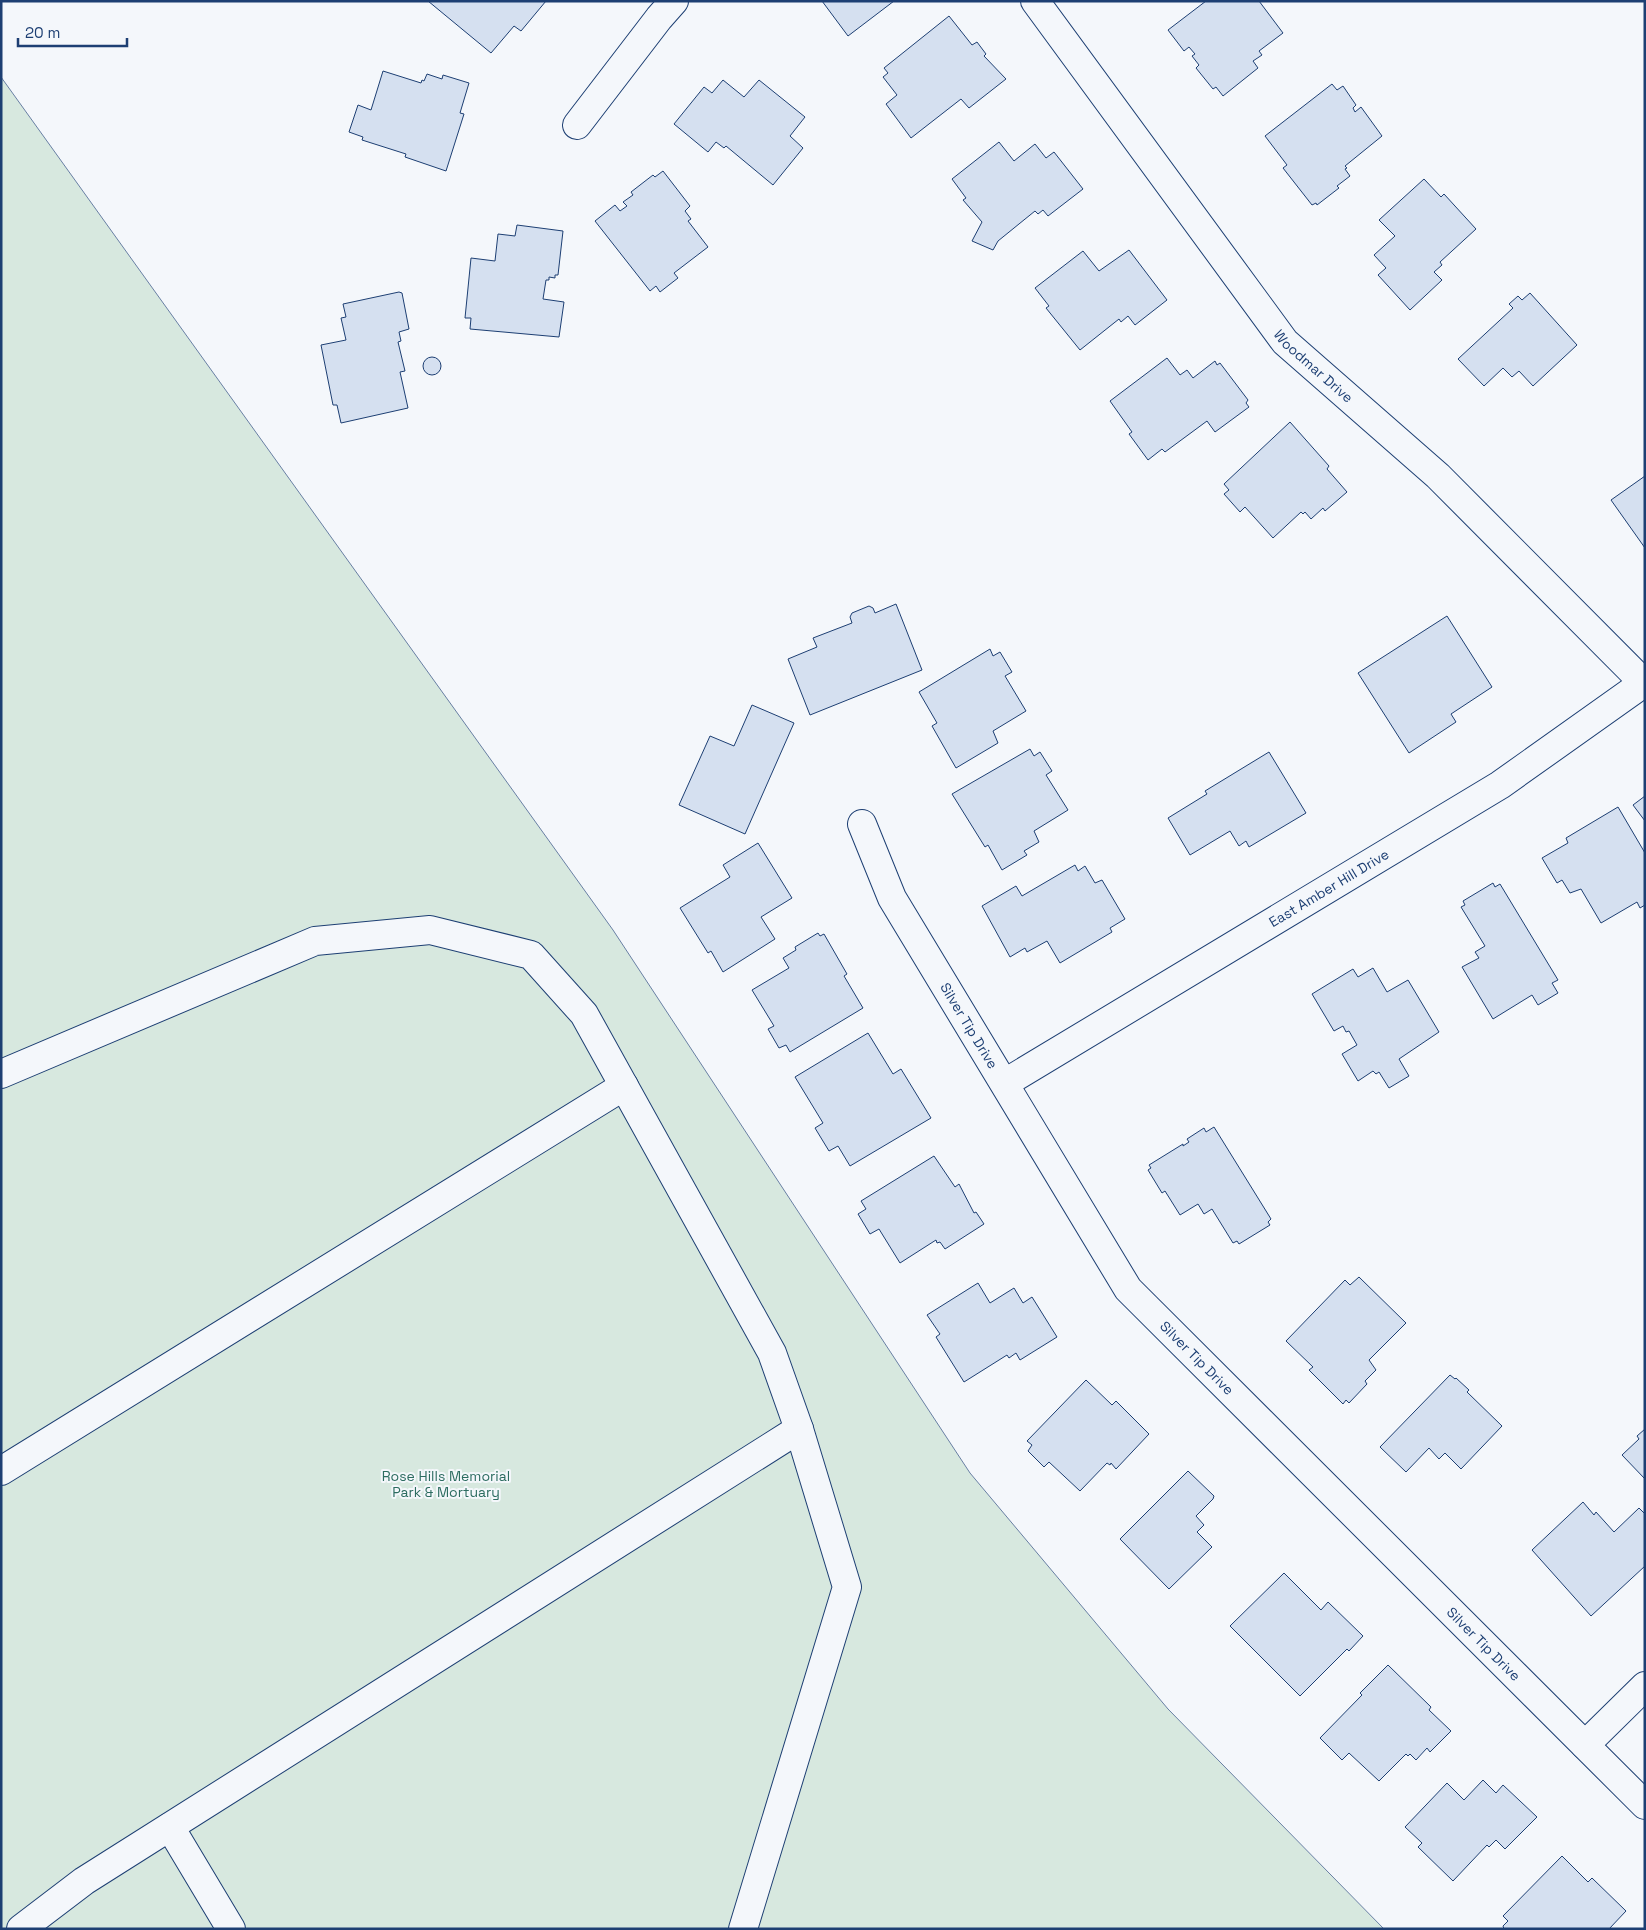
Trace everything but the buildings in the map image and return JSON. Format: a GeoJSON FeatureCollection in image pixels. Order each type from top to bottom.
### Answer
{"type":"FeatureCollection","features":[{"type":"Feature","properties":{"kind":"street"},"geometry":{"type":"LineString","coordinates":[[577,125],[674,1]]}},
{"type":"Feature","properties":{"kind":"street","name":"Woodmar Drive"},"geometry":{"type":"LineString","coordinates":[[1036,1],[1285,342],[1438,476],[1645,683]]}},
{"type":"Feature","properties":{"kind":"street","name":"East Amber Hill Drive"},"geometry":{"type":"LineString","coordinates":[[1005,1083],[1500,785],[1645,683]]}},
{"type":"Feature","properties":{"kind":"street","name":"Silver Tip Drive"},"geometry":{"type":"LineString","coordinates":[[862,824],[892,898],[1128,1289],[1645,1805]]}},
{"type":"Feature","properties":{"kind":"street"},"geometry":{"type":"LineString","coordinates":[[1,1074],[315,941],[430,930],[530,955],[584,1014],[772,1354],[799,1429],[847,1587],[743,1929]]}},
{"type":"Feature","properties":{"kind":"street"},"geometry":{"type":"LineString","coordinates":[[1,1471],[624,1086]]}},
{"type":"Feature","properties":{"kind":"street"},"geometry":{"type":"LineString","coordinates":[[22,1929],[84,1881],[799,1429]]}},
{"type":"Feature","properties":{"kind":"street"},"geometry":{"type":"LineString","coordinates":[[1585,1745],[1645,1686]]}},
{"type":"Feature","properties":{"kind":"street"},"geometry":{"type":"LineString","coordinates":[[170,1827],[231,1929]]}},
{"type":"Feature","properties":{"kind":"green space","name":"Rose Hills Memorial Park & Mortuary"},"geometry":{"type":"Polygon","coordinates":[[[1,77],[613,930],[970,1473],[1168,1709],[1384,1929],[1,1929],[1,77]]]}}]}
